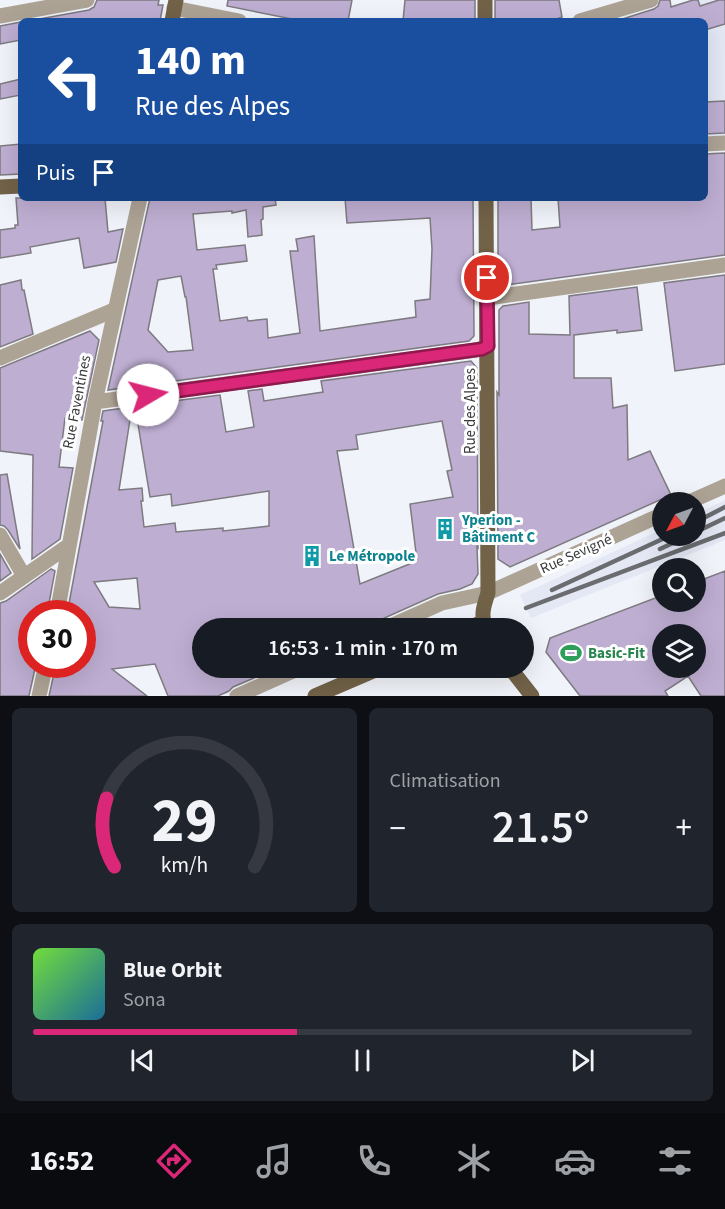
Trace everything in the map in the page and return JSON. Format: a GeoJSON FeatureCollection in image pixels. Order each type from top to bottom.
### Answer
{"type":"FeatureCollection","features":[{"type":"Feature","properties":{"kind":"main road"},"geometry":{"type":"LineString","coordinates":[[485,0],[485,18]]}},
{"type":"Feature","properties":{"kind":"main road"},"geometry":{"type":"LineString","coordinates":[[0,187],[18,186]]}},
{"type":"Feature","properties":{"kind":"main road","name":"Rue des Alpes"},"geometry":{"type":"LineString","coordinates":[[481,618],[488,593],[486,201]]}},
{"type":"Feature","properties":{"kind":"main road"},"geometry":{"type":"LineString","coordinates":[[315,696],[357,678]]}},
{"type":"Feature","properties":{"kind":"main road"},"geometry":{"type":"LineString","coordinates":[[518,678],[532,696]]}},
{"type":"Feature","properties":{"kind":"street"},"geometry":{"type":"LineString","coordinates":[[0,16],[87,0]]}},
{"type":"Feature","properties":{"kind":"street"},"geometry":{"type":"LineString","coordinates":[[590,18],[651,0]]}},
{"type":"Feature","properties":{"kind":"street"},"geometry":{"type":"LineString","coordinates":[[174,10],[221,18]]}},
{"type":"Feature","properties":{"kind":"street"},"geometry":{"type":"LineString","coordinates":[[708,144],[725,143]]}},
{"type":"Feature","properties":{"kind":"street","name":"Rue Faventines"},"geometry":{"type":"LineString","coordinates":[[59,600],[95,402],[139,201]]}},
{"type":"Feature","properties":{"kind":"street"},"geometry":{"type":"LineString","coordinates":[[487,298],[725,265]]}},
{"type":"Feature","properties":{"kind":"street"},"geometry":{"type":"LineString","coordinates":[[0,358],[114,310]]}},
{"type":"Feature","properties":{"kind":"street"},"geometry":{"type":"LineString","coordinates":[[95,402],[476,351],[488,346]]}},
{"type":"Feature","properties":{"kind":"street"},"geometry":{"type":"LineString","coordinates":[[706,494],[725,486]]}},
{"type":"Feature","properties":{"kind":"street","name":"Rue Sevigné"},"geometry":{"type":"LineString","coordinates":[[408,618],[442,603],[488,593],[652,519]]}},
{"type":"Feature","properties":{"kind":"street"},"geometry":{"type":"LineString","coordinates":[[0,535],[24,576]]}},
{"type":"Feature","properties":{"kind":"street"},"geometry":{"type":"LineString","coordinates":[[0,593],[68,546]]}},
{"type":"Feature","properties":{"kind":"street"},"geometry":{"type":"LineString","coordinates":[[39,696],[43,678]]}},
{"type":"Feature","properties":{"kind":"street"},"geometry":{"type":"LineString","coordinates":[[237,696],[278,678]]}},
{"type":"Feature","properties":{"kind":"shaded area"},"geometry":{"type":"Polygon","coordinates":[[[691,0],[725,0],[725,136],[708,137],[708,18],[625,18],[691,0]]]}},
{"type":"Feature","properties":{"kind":"shaded area"},"geometry":{"type":"Polygon","coordinates":[[[725,500],[725,540],[680,558],[652,558],[652,569],[531,618],[520,595],[652,534],[652,546],[706,546],[706,509],[725,500]]]}},
{"type":"Feature","properties":{"kind":"building"},"geometry":{"type":"Polygon","coordinates":[[[97,0],[159,0],[158,5],[163,5],[161,18],[45,18],[89,10],[94,7],[97,0]]]}},
{"type":"Feature","properties":{"kind":"building"},"geometry":{"type":"Polygon","coordinates":[[[228,0],[352,0],[349,18],[287,18],[227,6],[228,0]]]}},
{"type":"Feature","properties":{"kind":"building"},"geometry":{"type":"Polygon","coordinates":[[[405,0],[475,0],[475,18],[403,18],[405,0]]]}},
{"type":"Feature","properties":{"kind":"building"},"geometry":{"type":"Polygon","coordinates":[[[495,0],[559,0],[562,17],[559,18],[495,18],[495,0]]]}},
{"type":"Feature","properties":{"kind":"building"},"geometry":{"type":"Polygon","coordinates":[[[660,0],[670,0],[671,7],[693,0],[698,0],[700,6],[725,0],[725,24],[708,29],[708,18],[626,18],[658,6],[660,0]]]}},
{"type":"Feature","properties":{"kind":"building"},"geometry":{"type":"Polygon","coordinates":[[[18,23],[18,41],[0,44],[0,26],[18,23]]]}},
{"type":"Feature","properties":{"kind":"building"},"geometry":{"type":"Polygon","coordinates":[[[18,80],[18,96],[0,99],[0,84],[18,80]]]}},
{"type":"Feature","properties":{"kind":"building"},"geometry":{"type":"Polygon","coordinates":[[[725,101],[725,133],[708,134],[708,102],[725,101]]]}},
{"type":"Feature","properties":{"kind":"building"},"geometry":{"type":"Polygon","coordinates":[[[18,144],[18,174],[0,175],[0,146],[18,144]]]}},
{"type":"Feature","properties":{"kind":"building"},"geometry":{"type":"Polygon","coordinates":[[[725,153],[725,255],[498,286],[498,201],[531,201],[532,230],[560,227],[558,201],[708,201],[708,154],[725,153]]]}},
{"type":"Feature","properties":{"kind":"building"},"geometry":{"type":"Polygon","coordinates":[[[16,198],[18,201],[105,201],[108,232],[123,229],[116,262],[84,268],[79,238],[30,247],[31,253],[0,258],[0,230],[15,228],[15,225],[18,225],[16,198]]]}},
{"type":"Feature","properties":{"kind":"building"},"geometry":{"type":"Polygon","coordinates":[[[149,201],[275,201],[276,205],[263,207],[262,235],[248,237],[246,210],[232,213],[232,211],[193,214],[197,250],[245,245],[247,261],[216,265],[217,269],[213,269],[220,321],[247,317],[248,321],[267,319],[268,338],[300,333],[290,251],[298,251],[296,239],[314,236],[320,331],[416,317],[415,301],[430,299],[432,249],[430,218],[347,223],[345,201],[473,201],[474,336],[469,341],[108,390],[149,201]],[[181,276],[158,280],[148,330],[168,352],[193,350],[181,276]]]}},
{"type":"Feature","properties":{"kind":"building"},"geometry":{"type":"Polygon","coordinates":[[[725,275],[725,364],[675,371],[664,283],[725,275]]]}},
{"type":"Feature","properties":{"kind":"building"},"geometry":{"type":"Polygon","coordinates":[[[21,280],[33,334],[0,347],[0,285],[21,280]]]}},
{"type":"Feature","properties":{"kind":"building"},"geometry":{"type":"Polygon","coordinates":[[[637,287],[642,330],[617,333],[617,330],[574,335],[574,378],[611,378],[613,408],[627,405],[628,460],[650,451],[670,492],[652,492],[652,503],[510,567],[498,559],[499,310],[503,306],[529,302],[529,334],[570,335],[569,296],[637,287]]]}},
{"type":"Feature","properties":{"kind":"building"},"geometry":{"type":"Polygon","coordinates":[[[90,331],[99,340],[82,420],[65,418],[59,467],[73,468],[60,539],[32,559],[33,455],[0,451],[0,368],[90,331]]]}},
{"type":"Feature","properties":{"kind":"building"},"geometry":{"type":"Polygon","coordinates":[[[471,361],[477,368],[478,574],[472,584],[438,594],[384,618],[192,618],[192,678],[254,678],[218,696],[168,696],[155,664],[112,669],[147,696],[49,696],[53,678],[96,678],[96,600],[70,600],[103,411],[132,407],[119,490],[142,488],[144,527],[175,523],[176,532],[223,528],[223,531],[269,526],[269,491],[172,506],[171,494],[150,497],[135,406],[220,395],[226,432],[254,427],[248,391],[262,389],[264,401],[323,392],[321,381],[471,361]],[[442,421],[356,435],[358,449],[337,451],[360,584],[417,561],[410,504],[453,497],[447,471],[452,470],[442,421]],[[137,578],[94,582],[109,607],[140,609],[137,578]]]}},
{"type":"Feature","properties":{"kind":"building"},"geometry":{"type":"Polygon","coordinates":[[[7,474],[20,549],[8,530],[0,525],[0,475],[7,474]]]}},
{"type":"Feature","properties":{"kind":"building"},"geometry":{"type":"Polygon","coordinates":[[[0,554],[11,573],[0,581],[0,554]]]}},
{"type":"Feature","properties":{"kind":"building"},"geometry":{"type":"Polygon","coordinates":[[[51,569],[55,571],[50,600],[18,600],[18,678],[33,678],[29,696],[0,696],[0,603],[51,569]]]}},
{"type":"Feature","properties":{"kind":"building"},"geometry":{"type":"Polygon","coordinates":[[[725,571],[725,696],[701,696],[689,678],[706,678],[706,624],[652,624],[652,678],[685,678],[665,691],[668,696],[580,696],[546,652],[550,638],[652,599],[652,612],[706,612],[706,578],[725,571]]]}},
{"type":"Feature","properties":{"kind":"railway"},"geometry":{"type":"LineString","coordinates":[[706,517],[725,507]]}},
{"type":"Feature","properties":{"kind":"railway"},"geometry":{"type":"LineString","coordinates":[[706,527],[725,518]]}},
{"type":"Feature","properties":{"kind":"railway"},"geometry":{"type":"LineString","coordinates":[[526,608],[725,533]]}},
{"type":"Feature","properties":{"kind":"railway"},"geometry":{"type":"LineString","coordinates":[[552,590],[652,544]]}},
{"type":"Feature","properties":{"kind":"railway"},"geometry":{"type":"LineString","coordinates":[[660,549],[666,546]]}},
{"type":"Feature","properties":{"kind":"place","name":"Yperion - Bâtiment C"},"geometry":{"type":"Point","coordinates":[445,529]}},
{"type":"Feature","properties":{"kind":"place","name":"Le Métropole"},"geometry":{"type":"Point","coordinates":[312,556]}},
{"type":"Feature","properties":{"kind":"place","name":"Basic-Fit"},"geometry":{"type":"Point","coordinates":[571,653]}},
{"type":"Feature","properties":{"kind":"route"},"geometry":{"type":"LineString","coordinates":[[148,395],[482,349],[488,346],[487,278]]}}]}
